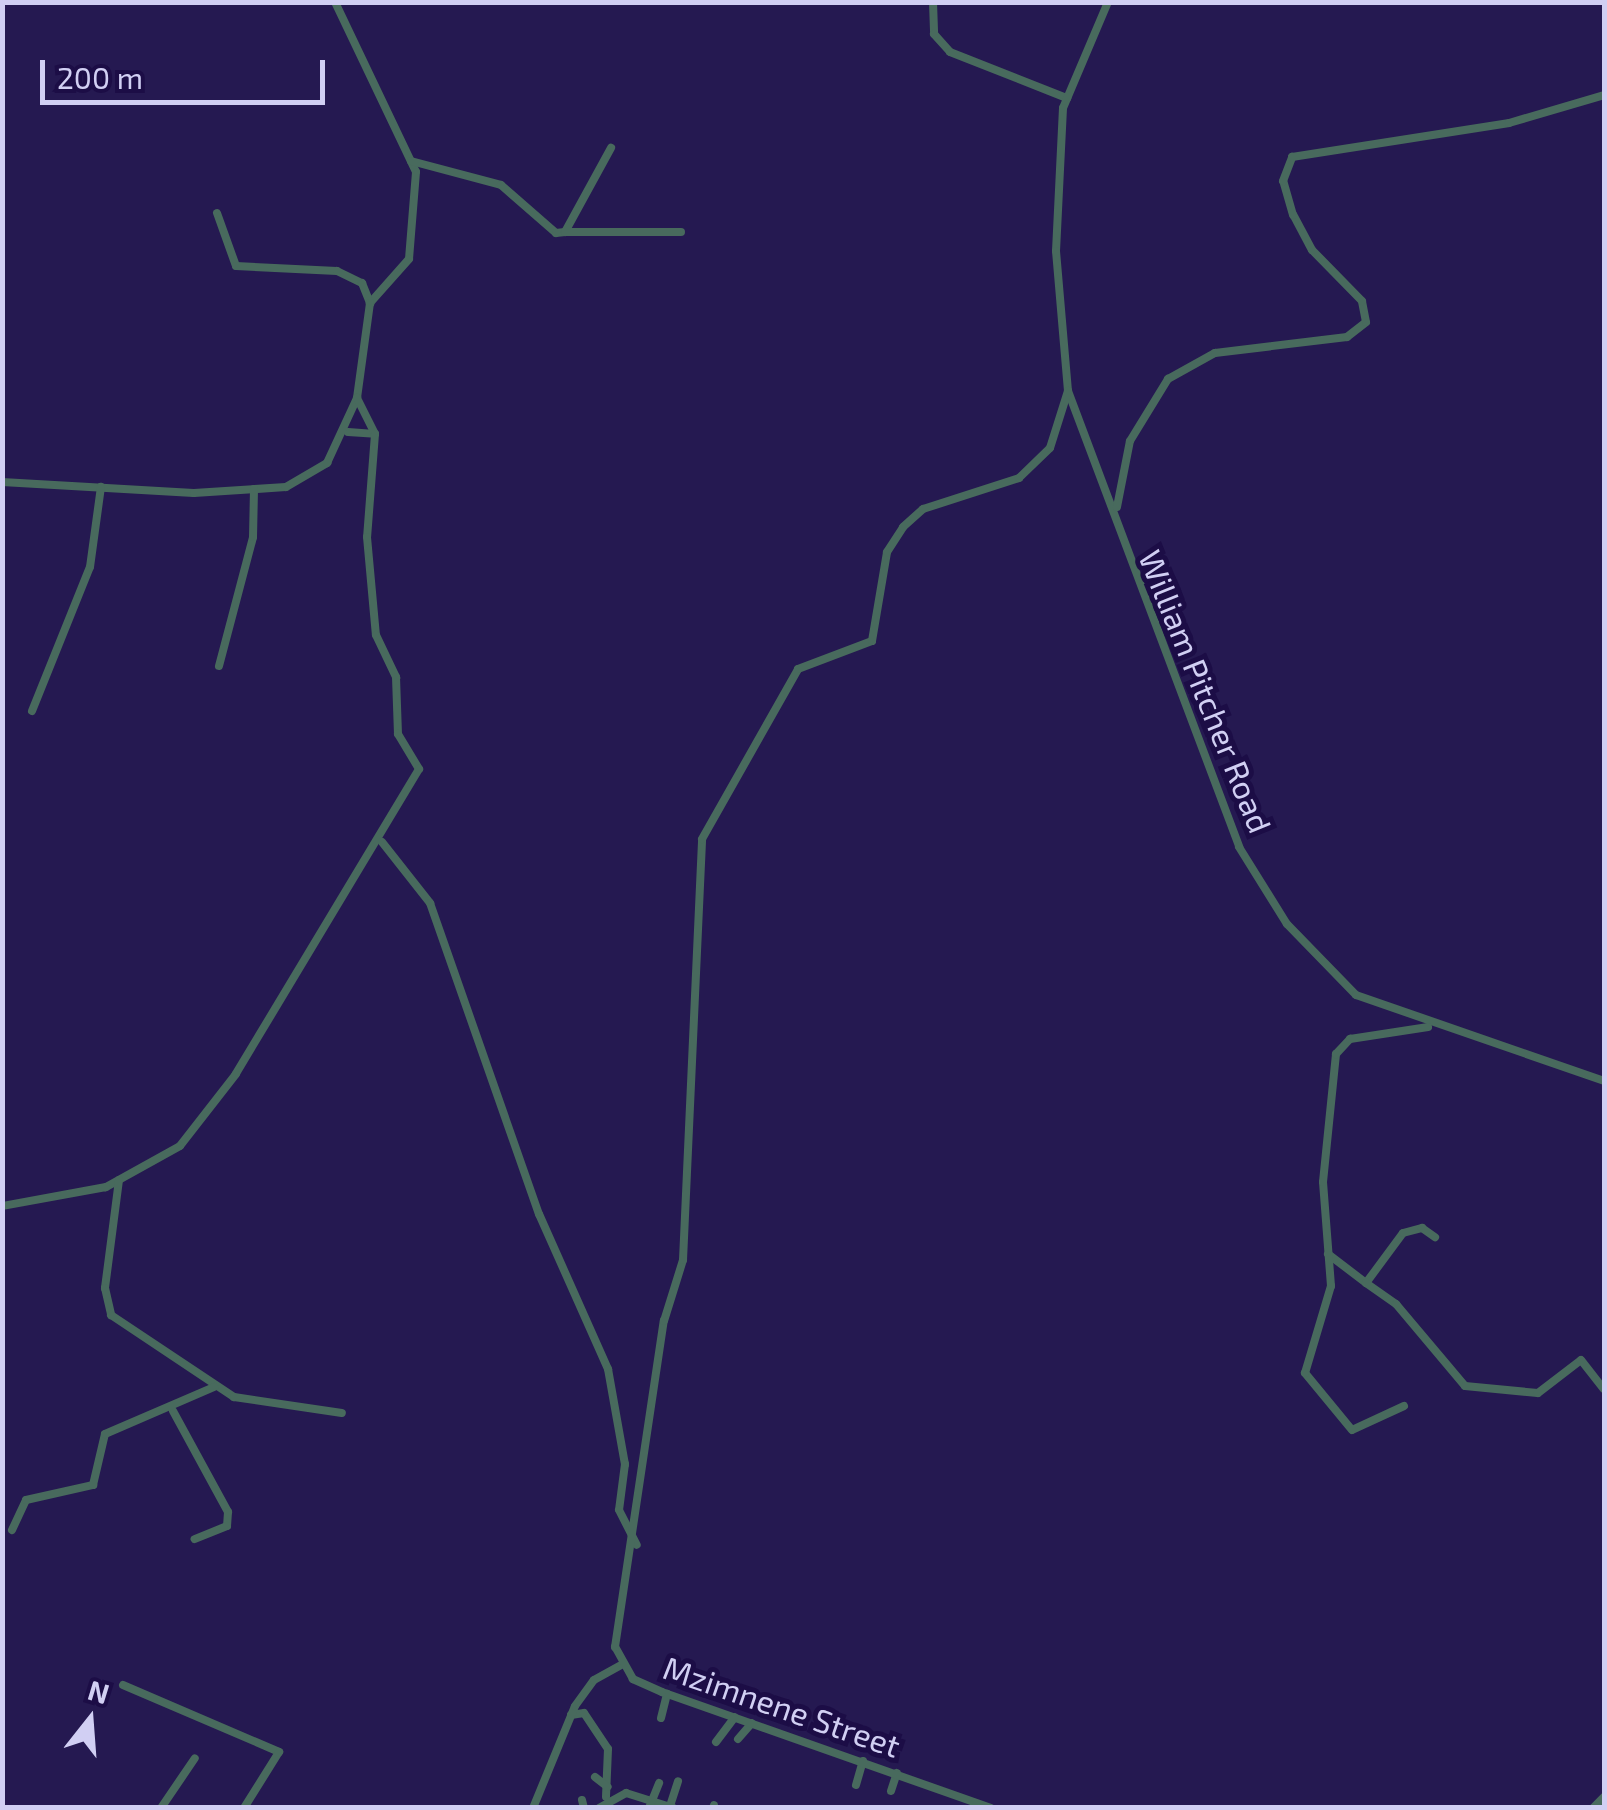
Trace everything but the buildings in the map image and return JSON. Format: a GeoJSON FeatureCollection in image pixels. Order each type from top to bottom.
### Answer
{"type":"FeatureCollection","features":[{"type":"Feature","properties":{"kind":"street"},"geometry":{"type":"LineString","coordinates":[[2,482],[100,488],[254,489],[305,481],[348,432],[357,398],[370,302],[409,259],[411,161],[335,2]]}},
{"type":"Feature","properties":{"kind":"street"},"geometry":{"type":"LineString","coordinates":[[933,2],[934,34],[950,52],[1067,98]]}},
{"type":"Feature","properties":{"kind":"street","name":"William Pitcher Road"},"geometry":{"type":"LineString","coordinates":[[1108,2],[1067,98],[1056,216],[1068,391],[1116,511],[1135,588],[1204,738],[1239,847],[1287,924],[1356,995],[1432,1027],[1604,1081]]}},
{"type":"Feature","properties":{"kind":"street"},"geometry":{"type":"LineString","coordinates":[[1116,511],[1130,441],[1168,379],[1215,353],[1347,336],[1366,322],[1362,300],[1312,250],[1293,215],[1283,181],[1292,156],[1509,123],[1604,96]]}},
{"type":"Feature","properties":{"kind":"street"},"geometry":{"type":"LineString","coordinates":[[565,232],[611,148]]}},
{"type":"Feature","properties":{"kind":"street"},"geometry":{"type":"LineString","coordinates":[[411,161],[501,185],[539,226],[565,232],[681,232]]}},
{"type":"Feature","properties":{"kind":"street"},"geometry":{"type":"LineString","coordinates":[[217,214],[236,266],[349,274],[370,302]]}},
{"type":"Feature","properties":{"kind":"street","name":"Mzimnene Street"},"geometry":{"type":"LineString","coordinates":[[992,1808],[667,1694],[621,1666],[616,1647],[637,1545],[664,1321],[683,1260],[702,839],[798,669],[872,640],[888,552],[903,527],[922,509],[1018,478],[1050,448],[1068,391]]}},
{"type":"Feature","properties":{"kind":"street"},"geometry":{"type":"LineString","coordinates":[[2,1206],[119,1180],[180,1146],[236,1074],[382,842],[419,769],[398,734],[396,677],[376,636],[367,537],[376,434],[357,398]]}},
{"type":"Feature","properties":{"kind":"street"},"geometry":{"type":"LineString","coordinates":[[348,432],[376,434]]}},
{"type":"Feature","properties":{"kind":"street"},"geometry":{"type":"LineString","coordinates":[[32,711],[90,567],[100,488]]}},
{"type":"Feature","properties":{"kind":"street"},"geometry":{"type":"LineString","coordinates":[[218,666],[253,538],[254,489]]}},
{"type":"Feature","properties":{"kind":"street"},"geometry":{"type":"LineString","coordinates":[[382,842],[430,903],[538,1214],[608,1370],[625,1464],[618,1510],[637,1545]]}},
{"type":"Feature","properties":{"kind":"street"},"geometry":{"type":"LineString","coordinates":[[1404,1406],[1352,1430],[1307,1383],[1328,1306],[1324,1148],[1336,1054],[1366,1034],[1432,1027]]}},
{"type":"Feature","properties":{"kind":"street"},"geometry":{"type":"LineString","coordinates":[[119,1180],[104,1288],[111,1315],[214,1386],[342,1413]]}},
{"type":"Feature","properties":{"kind":"street"},"geometry":{"type":"LineString","coordinates":[[1366,1283],[1403,1233],[1422,1228],[1435,1237]]}},
{"type":"Feature","properties":{"kind":"street"},"geometry":{"type":"LineString","coordinates":[[1328,1254],[1396,1304],[1466,1386],[1520,1397],[1581,1360],[1604,1388]]}},
{"type":"Feature","properties":{"kind":"street"},"geometry":{"type":"LineString","coordinates":[[12,1530],[26,1500],[93,1485],[105,1434],[172,1411],[214,1386]]}},
{"type":"Feature","properties":{"kind":"street"},"geometry":{"type":"LineString","coordinates":[[172,1411],[228,1512],[224,1528],[194,1538]]}},
{"type":"Feature","properties":{"kind":"street"},"geometry":{"type":"LineString","coordinates":[[532,1808],[570,1715],[594,1680],[621,1666]]}},
{"type":"Feature","properties":{"kind":"street"},"geometry":{"type":"LineString","coordinates":[[123,1685],[280,1752],[244,1808]]}},
{"type":"Feature","properties":{"kind":"street"},"geometry":{"type":"LineString","coordinates":[[661,1718],[667,1694]]}},
{"type":"Feature","properties":{"kind":"street"},"geometry":{"type":"LineString","coordinates":[[570,1715],[584,1713],[598,1730],[607,1792],[599,1808]]}},
{"type":"Feature","properties":{"kind":"street"},"geometry":{"type":"LineString","coordinates":[[716,1742],[735,1717]]}},
{"type":"Feature","properties":{"kind":"street"},"geometry":{"type":"LineString","coordinates":[[738,1738],[752,1723]]}},
{"type":"Feature","properties":{"kind":"street"},"geometry":{"type":"LineString","coordinates":[[162,1808],[195,1758]]}},
{"type":"Feature","properties":{"kind":"street"},"geometry":{"type":"LineString","coordinates":[[856,1785],[863,1762]]}},
{"type":"Feature","properties":{"kind":"street"},"geometry":{"type":"LineString","coordinates":[[891,1791],[897,1774]]}},
{"type":"Feature","properties":{"kind":"street"},"geometry":{"type":"LineString","coordinates":[[595,1778],[607,1792],[672,1807],[678,1782]]}},
{"type":"Feature","properties":{"kind":"street"},"geometry":{"type":"LineString","coordinates":[[651,1804],[659,1783]]}},
{"type":"Feature","properties":{"kind":"street"},"geometry":{"type":"LineString","coordinates":[[961,1808],[965,1797]]}},
{"type":"Feature","properties":{"kind":"street"},"geometry":{"type":"LineString","coordinates":[[1593,1808],[1604,1797]]}}]}
